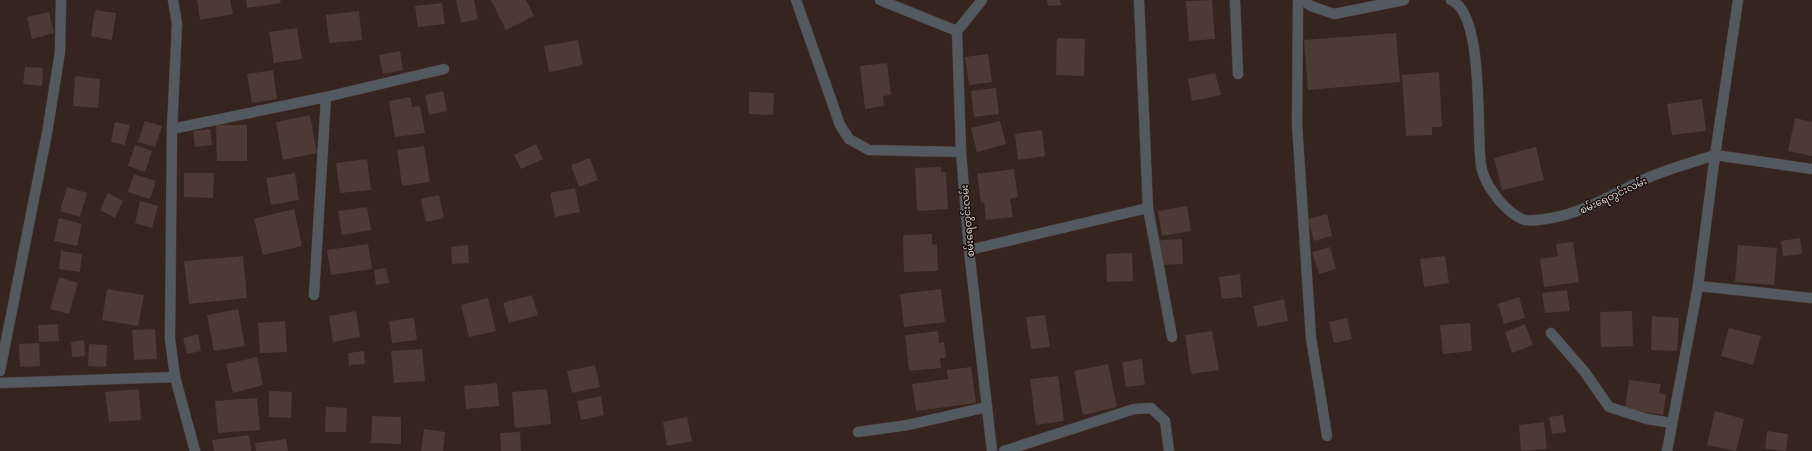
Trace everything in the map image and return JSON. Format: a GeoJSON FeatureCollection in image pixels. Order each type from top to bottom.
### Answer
{"type":"FeatureCollection","features":[{"type":"Feature","properties":{"kind":"street"},"geometry":{"type":"LineString","coordinates":[[0,371],[47,133],[60,52],[61,0]]}},
{"type":"Feature","properties":{"kind":"street"},"geometry":{"type":"LineString","coordinates":[[173,0],[177,24],[172,128],[170,339],[175,377],[195,451]]}},
{"type":"Feature","properties":{"kind":"street"},"geometry":{"type":"LineString","coordinates":[[796,0],[840,125],[849,139],[869,150],[961,152]]}},
{"type":"Feature","properties":{"kind":"street"},"geometry":{"type":"LineString","coordinates":[[880,0],[957,30],[982,0]]}},
{"type":"Feature","properties":{"kind":"street"},"geometry":{"type":"LineString","coordinates":[[1139,0],[1148,208],[1172,338]]}},
{"type":"Feature","properties":{"kind":"street"},"geometry":{"type":"LineString","coordinates":[[1235,0],[1238,74]]}},
{"type":"Feature","properties":{"kind":"street"},"geometry":{"type":"LineString","coordinates":[[1298,0],[1297,124],[1311,338],[1327,436]]}},
{"type":"Feature","properties":{"kind":"street"},"geometry":{"type":"LineString","coordinates":[[1302,0],[1311,6],[1334,14],[1404,0]]}},
{"type":"Feature","properties":{"kind":"street","name":"စမ်းရေတွင်းလမ်း"},"geometry":{"type":"LineString","coordinates":[[1451,0],[1457,3],[1469,25],[1475,55],[1481,166],[1493,193],[1510,210],[1522,219],[1538,220],[1568,215],[1587,208],[1644,179],[1715,155]]}},
{"type":"Feature","properties":{"kind":"street"},"geometry":{"type":"LineString","coordinates":[[1667,451],[1698,286],[1715,155],[1738,0]]}},
{"type":"Feature","properties":{"kind":"street","name":"စမ်းရေတွင်းလမ်း"},"geometry":{"type":"LineString","coordinates":[[957,30],[961,152],[969,250],[992,451]]}},
{"type":"Feature","properties":{"kind":"street"},"geometry":{"type":"LineString","coordinates":[[172,128],[326,97],[444,69]]}},
{"type":"Feature","properties":{"kind":"street"},"geometry":{"type":"LineString","coordinates":[[314,295],[326,97]]}},
{"type":"Feature","properties":{"kind":"street"},"geometry":{"type":"LineString","coordinates":[[1715,155],[1812,169]]}},
{"type":"Feature","properties":{"kind":"street"},"geometry":{"type":"LineString","coordinates":[[969,250],[1148,208]]}},
{"type":"Feature","properties":{"kind":"street"},"geometry":{"type":"LineString","coordinates":[[1698,286],[1812,298]]}},
{"type":"Feature","properties":{"kind":"street"},"geometry":{"type":"LineString","coordinates":[[1551,333],[1584,371],[1609,407],[1647,419],[1672,423]]}},
{"type":"Feature","properties":{"kind":"street"},"geometry":{"type":"LineString","coordinates":[[0,382],[175,377]]}},
{"type":"Feature","properties":{"kind":"street"},"geometry":{"type":"LineString","coordinates":[[858,432],[908,425],[987,408]]}},
{"type":"Feature","properties":{"kind":"street"},"geometry":{"type":"LineString","coordinates":[[1004,451],[1134,409],[1151,408],[1165,421],[1169,451]]}},
{"type":"Feature","properties":{"kind":"building"},"geometry":{"type":"Polygon","coordinates":[[[197,0],[230,0],[233,14],[200,20],[197,0]]]}},
{"type":"Feature","properties":{"kind":"building"},"geometry":{"type":"Polygon","coordinates":[[[246,0],[280,0],[281,3],[247,8],[246,0]]]}},
{"type":"Feature","properties":{"kind":"building"},"geometry":{"type":"Polygon","coordinates":[[[456,0],[474,0],[478,19],[461,23],[456,0]]]}},
{"type":"Feature","properties":{"kind":"building"},"geometry":{"type":"Polygon","coordinates":[[[491,0],[526,0],[534,16],[506,30],[491,0]]]}},
{"type":"Feature","properties":{"kind":"building"},"geometry":{"type":"Polygon","coordinates":[[[1047,0],[1060,0],[1061,5],[1048,6],[1047,0]]]}},
{"type":"Feature","properties":{"kind":"building"},"geometry":{"type":"Polygon","coordinates":[[[1212,0],[1215,39],[1189,41],[1186,1],[1212,0]]]}},
{"type":"Feature","properties":{"kind":"building"},"geometry":{"type":"Polygon","coordinates":[[[442,3],[445,24],[418,27],[415,6],[442,3]]]}},
{"type":"Feature","properties":{"kind":"building"},"geometry":{"type":"Polygon","coordinates":[[[95,10],[116,13],[112,40],[91,36],[95,10]]]}},
{"type":"Feature","properties":{"kind":"building"},"geometry":{"type":"Polygon","coordinates":[[[359,11],[362,40],[329,43],[326,15],[359,11]]]}},
{"type":"Feature","properties":{"kind":"building"},"geometry":{"type":"Polygon","coordinates":[[[49,12],[54,33],[32,39],[27,17],[49,12]]]}},
{"type":"Feature","properties":{"kind":"building"},"geometry":{"type":"Polygon","coordinates":[[[297,28],[302,59],[274,63],[269,32],[297,28]]]}},
{"type":"Feature","properties":{"kind":"building"},"geometry":{"type":"Polygon","coordinates":[[[1396,33],[1400,82],[1308,90],[1304,40],[1396,33]]]}},
{"type":"Feature","properties":{"kind":"building"},"geometry":{"type":"Polygon","coordinates":[[[1057,38],[1085,39],[1084,76],[1056,75],[1057,38]]]}},
{"type":"Feature","properties":{"kind":"building"},"geometry":{"type":"Polygon","coordinates":[[[578,40],[583,65],[549,72],[544,46],[578,40]]]}},
{"type":"Feature","properties":{"kind":"building"},"geometry":{"type":"Polygon","coordinates":[[[400,51],[403,70],[383,74],[379,55],[400,51]]]}},
{"type":"Feature","properties":{"kind":"building"},"geometry":{"type":"Polygon","coordinates":[[[988,54],[992,82],[969,85],[965,57],[988,54]]]}},
{"type":"Feature","properties":{"kind":"building"},"geometry":{"type":"Polygon","coordinates":[[[887,63],[891,95],[883,96],[884,106],[865,109],[860,66],[887,63]]]}},
{"type":"Feature","properties":{"kind":"building"},"geometry":{"type":"Polygon","coordinates":[[[25,67],[43,68],[42,86],[23,84],[25,67]]]}},
{"type":"Feature","properties":{"kind":"building"},"geometry":{"type":"Polygon","coordinates":[[[273,70],[277,99],[252,103],[247,74],[273,70]]]}},
{"type":"Feature","properties":{"kind":"building"},"geometry":{"type":"Polygon","coordinates":[[[1439,72],[1442,127],[1432,127],[1432,135],[1406,136],[1402,75],[1439,72]]]}},
{"type":"Feature","properties":{"kind":"building"},"geometry":{"type":"Polygon","coordinates":[[[1215,73],[1221,95],[1192,101],[1188,79],[1215,73]]]}},
{"type":"Feature","properties":{"kind":"building"},"geometry":{"type":"Polygon","coordinates":[[[75,76],[100,79],[98,108],[73,106],[75,76]]]}},
{"type":"Feature","properties":{"kind":"building"},"geometry":{"type":"Polygon","coordinates":[[[996,88],[999,114],[974,117],[971,91],[996,88]]]}},
{"type":"Feature","properties":{"kind":"building"},"geometry":{"type":"Polygon","coordinates":[[[443,91],[447,111],[429,115],[425,95],[443,91]]]}},
{"type":"Feature","properties":{"kind":"building"},"geometry":{"type":"Polygon","coordinates":[[[749,92],[774,93],[773,115],[749,114],[749,92]]]}},
{"type":"Feature","properties":{"kind":"building"},"geometry":{"type":"Polygon","coordinates":[[[410,97],[412,107],[420,106],[425,133],[395,137],[389,101],[410,97]]]}},
{"type":"Feature","properties":{"kind":"building"},"geometry":{"type":"Polygon","coordinates":[[[1702,99],[1706,131],[1672,135],[1667,104],[1702,99]]]}},
{"type":"Feature","properties":{"kind":"building"},"geometry":{"type":"Polygon","coordinates":[[[310,115],[317,153],[283,160],[276,122],[310,115]]]}},
{"type":"Feature","properties":{"kind":"building"},"geometry":{"type":"Polygon","coordinates":[[[1795,118],[1812,122],[1812,156],[1788,151],[1795,118]]]}},
{"type":"Feature","properties":{"kind":"building"},"geometry":{"type":"Polygon","coordinates":[[[145,121],[162,126],[155,147],[138,142],[145,121]]]}},
{"type":"Feature","properties":{"kind":"building"},"geometry":{"type":"Polygon","coordinates":[[[1000,121],[1006,144],[977,152],[971,128],[1000,121]]]}},
{"type":"Feature","properties":{"kind":"building"},"geometry":{"type":"Polygon","coordinates":[[[115,122],[130,125],[125,145],[111,142],[115,122]]]}},
{"type":"Feature","properties":{"kind":"building"},"geometry":{"type":"Polygon","coordinates":[[[216,125],[247,125],[247,161],[217,161],[216,125]]]}},
{"type":"Feature","properties":{"kind":"building"},"geometry":{"type":"Polygon","coordinates":[[[210,129],[212,145],[195,147],[193,131],[210,129]]]}},
{"type":"Feature","properties":{"kind":"building"},"geometry":{"type":"Polygon","coordinates":[[[1042,130],[1045,156],[1018,160],[1015,134],[1042,130]]]}},
{"type":"Feature","properties":{"kind":"building"},"geometry":{"type":"Polygon","coordinates":[[[536,144],[543,159],[521,169],[514,155],[536,144]]]}},
{"type":"Feature","properties":{"kind":"building"},"geometry":{"type":"Polygon","coordinates":[[[135,145],[152,151],[145,172],[128,166],[135,145]]]}},
{"type":"Feature","properties":{"kind":"building"},"geometry":{"type":"Polygon","coordinates":[[[424,146],[430,182],[402,186],[397,150],[424,146]]]}},
{"type":"Feature","properties":{"kind":"building"},"geometry":{"type":"Polygon","coordinates":[[[1536,147],[1544,180],[1502,190],[1494,158],[1536,147]]]}},
{"type":"Feature","properties":{"kind":"building"},"geometry":{"type":"Polygon","coordinates":[[[590,158],[598,180],[579,187],[571,165],[590,158]]]}},
{"type":"Feature","properties":{"kind":"building"},"geometry":{"type":"Polygon","coordinates":[[[367,159],[371,190],[340,193],[336,163],[367,159]]]}},
{"type":"Feature","properties":{"kind":"building"},"geometry":{"type":"Polygon","coordinates":[[[941,167],[941,172],[946,172],[948,209],[917,211],[915,168],[941,167]]]}},
{"type":"Feature","properties":{"kind":"building"},"geometry":{"type":"Polygon","coordinates":[[[1014,169],[1018,197],[1010,199],[1013,217],[986,220],[984,202],[981,203],[977,174],[1014,169]]]}},
{"type":"Feature","properties":{"kind":"building"},"geometry":{"type":"Polygon","coordinates":[[[184,173],[214,173],[213,198],[184,197],[184,173]]]}},
{"type":"Feature","properties":{"kind":"building"},"geometry":{"type":"Polygon","coordinates":[[[295,173],[299,200],[271,205],[266,178],[295,173]]]}},
{"type":"Feature","properties":{"kind":"building"},"geometry":{"type":"Polygon","coordinates":[[[134,174],[156,181],[150,199],[128,192],[134,174]]]}},
{"type":"Feature","properties":{"kind":"building"},"geometry":{"type":"Polygon","coordinates":[[[67,187],[87,193],[80,217],[60,211],[67,187]]]}},
{"type":"Feature","properties":{"kind":"building"},"geometry":{"type":"Polygon","coordinates":[[[575,188],[580,212],[555,217],[550,193],[575,188]]]}},
{"type":"Feature","properties":{"kind":"building"},"geometry":{"type":"Polygon","coordinates":[[[108,193],[123,201],[115,218],[100,210],[108,193]]]}},
{"type":"Feature","properties":{"kind":"building"},"geometry":{"type":"Polygon","coordinates":[[[439,195],[444,218],[426,222],[421,199],[439,195]]]}},
{"type":"Feature","properties":{"kind":"building"},"geometry":{"type":"Polygon","coordinates":[[[140,201],[158,206],[152,228],[135,223],[140,201]]]}},
{"type":"Feature","properties":{"kind":"building"},"geometry":{"type":"Polygon","coordinates":[[[1187,206],[1191,231],[1162,236],[1158,211],[1187,206]]]}},
{"type":"Feature","properties":{"kind":"building"},"geometry":{"type":"Polygon","coordinates":[[[367,207],[371,230],[342,235],[338,211],[367,207]]]}},
{"type":"Feature","properties":{"kind":"building"},"geometry":{"type":"Polygon","coordinates":[[[294,209],[302,246],[263,255],[254,219],[294,209]]]}},
{"type":"Feature","properties":{"kind":"building"},"geometry":{"type":"Polygon","coordinates":[[[1327,214],[1332,236],[1314,241],[1308,219],[1327,214]]]}},
{"type":"Feature","properties":{"kind":"building"},"geometry":{"type":"Polygon","coordinates":[[[59,218],[82,224],[77,246],[54,241],[59,218]]]}},
{"type":"Feature","properties":{"kind":"building"},"geometry":{"type":"Polygon","coordinates":[[[932,234],[932,245],[937,244],[938,271],[904,272],[903,235],[932,234]]]}},
{"type":"Feature","properties":{"kind":"building"},"geometry":{"type":"Polygon","coordinates":[[[1800,238],[1802,254],[1783,256],[1781,241],[1800,238]]]}},
{"type":"Feature","properties":{"kind":"building"},"geometry":{"type":"Polygon","coordinates":[[[1182,239],[1183,264],[1161,265],[1160,240],[1182,239]]]}},
{"type":"Feature","properties":{"kind":"building"},"geometry":{"type":"Polygon","coordinates":[[[1573,242],[1579,282],[1544,287],[1540,259],[1558,256],[1556,244],[1573,242]]]}},
{"type":"Feature","properties":{"kind":"building"},"geometry":{"type":"Polygon","coordinates":[[[368,244],[372,269],[331,275],[327,250],[368,244]]]}},
{"type":"Feature","properties":{"kind":"building"},"geometry":{"type":"Polygon","coordinates":[[[468,245],[469,263],[452,264],[451,247],[468,245]]]}},
{"type":"Feature","properties":{"kind":"building"},"geometry":{"type":"Polygon","coordinates":[[[1738,245],[1777,248],[1774,285],[1735,282],[1738,245]]]}},
{"type":"Feature","properties":{"kind":"building"},"geometry":{"type":"Polygon","coordinates":[[[1330,247],[1336,269],[1319,274],[1312,252],[1330,247]]]}},
{"type":"Feature","properties":{"kind":"building"},"geometry":{"type":"Polygon","coordinates":[[[61,251],[82,254],[80,272],[59,269],[61,251]]]}},
{"type":"Feature","properties":{"kind":"building"},"geometry":{"type":"Polygon","coordinates":[[[1132,253],[1133,281],[1107,282],[1106,254],[1132,253]]]}},
{"type":"Feature","properties":{"kind":"building"},"geometry":{"type":"Polygon","coordinates":[[[243,256],[247,298],[189,304],[184,261],[243,256]]]}},
{"type":"Feature","properties":{"kind":"building"},"geometry":{"type":"Polygon","coordinates":[[[1445,256],[1449,283],[1424,287],[1420,259],[1445,256]]]}},
{"type":"Feature","properties":{"kind":"building"},"geometry":{"type":"Polygon","coordinates":[[[386,268],[389,283],[376,285],[374,270],[386,268]]]}},
{"type":"Feature","properties":{"kind":"building"},"geometry":{"type":"Polygon","coordinates":[[[1240,274],[1242,297],[1222,299],[1219,277],[1240,274]]]}},
{"type":"Feature","properties":{"kind":"building"},"geometry":{"type":"Polygon","coordinates":[[[59,277],[78,283],[69,314],[50,309],[59,277]]]}},
{"type":"Feature","properties":{"kind":"building"},"geometry":{"type":"Polygon","coordinates":[[[107,289],[144,295],[138,326],[102,320],[107,289]]]}},
{"type":"Feature","properties":{"kind":"building"},"geometry":{"type":"Polygon","coordinates":[[[941,289],[945,322],[904,327],[900,294],[941,289]]]}},
{"type":"Feature","properties":{"kind":"building"},"geometry":{"type":"Polygon","coordinates":[[[1567,290],[1570,311],[1545,313],[1542,293],[1567,290]]]}},
{"type":"Feature","properties":{"kind":"building"},"geometry":{"type":"Polygon","coordinates":[[[532,295],[538,315],[509,323],[503,303],[532,295]]]}},
{"type":"Feature","properties":{"kind":"building"},"geometry":{"type":"Polygon","coordinates":[[[1519,297],[1525,318],[1504,324],[1498,304],[1519,297]]]}},
{"type":"Feature","properties":{"kind":"building"},"geometry":{"type":"Polygon","coordinates":[[[488,298],[496,331],[469,337],[461,305],[488,298]]]}},
{"type":"Feature","properties":{"kind":"building"},"geometry":{"type":"Polygon","coordinates":[[[1284,299],[1288,321],[1258,327],[1253,306],[1284,299]]]}},
{"type":"Feature","properties":{"kind":"building"},"geometry":{"type":"Polygon","coordinates":[[[238,309],[245,346],[214,351],[207,315],[238,309]]]}},
{"type":"Feature","properties":{"kind":"building"},"geometry":{"type":"Polygon","coordinates":[[[356,311],[360,337],[333,342],[329,316],[356,311]]]}},
{"type":"Feature","properties":{"kind":"building"},"geometry":{"type":"Polygon","coordinates":[[[1632,311],[1633,346],[1601,347],[1600,312],[1632,311]]]}},
{"type":"Feature","properties":{"kind":"building"},"geometry":{"type":"Polygon","coordinates":[[[1045,315],[1050,347],[1031,349],[1026,317],[1045,315]]]}},
{"type":"Feature","properties":{"kind":"building"},"geometry":{"type":"Polygon","coordinates":[[[1652,316],[1679,318],[1677,351],[1651,350],[1652,316]]]}},
{"type":"Feature","properties":{"kind":"building"},"geometry":{"type":"Polygon","coordinates":[[[414,318],[417,340],[392,343],[389,321],[414,318]]]}},
{"type":"Feature","properties":{"kind":"building"},"geometry":{"type":"Polygon","coordinates":[[[1347,318],[1352,339],[1334,343],[1329,322],[1347,318]]]}},
{"type":"Feature","properties":{"kind":"building"},"geometry":{"type":"Polygon","coordinates":[[[285,321],[287,352],[260,353],[258,323],[285,321]]]}},
{"type":"Feature","properties":{"kind":"building"},"geometry":{"type":"Polygon","coordinates":[[[1470,323],[1472,351],[1443,354],[1440,325],[1470,323]]]}},
{"type":"Feature","properties":{"kind":"building"},"geometry":{"type":"Polygon","coordinates":[[[58,324],[59,341],[39,342],[38,325],[58,324]]]}},
{"type":"Feature","properties":{"kind":"building"},"geometry":{"type":"Polygon","coordinates":[[[1525,324],[1533,345],[1512,353],[1505,332],[1525,324]]]}},
{"type":"Feature","properties":{"kind":"building"},"geometry":{"type":"Polygon","coordinates":[[[1729,328],[1761,336],[1753,365],[1721,356],[1729,328]]]}},
{"type":"Feature","properties":{"kind":"building"},"geometry":{"type":"Polygon","coordinates":[[[155,329],[157,359],[134,360],[132,330],[155,329]]]}},
{"type":"Feature","properties":{"kind":"building"},"geometry":{"type":"Polygon","coordinates":[[[938,331],[939,343],[944,342],[946,358],[940,358],[941,368],[909,371],[905,335],[938,331]]]}},
{"type":"Feature","properties":{"kind":"building"},"geometry":{"type":"Polygon","coordinates":[[[1212,331],[1219,370],[1191,374],[1185,335],[1212,331]]]}},
{"type":"Feature","properties":{"kind":"building"},"geometry":{"type":"Polygon","coordinates":[[[198,334],[201,351],[187,354],[183,338],[198,334]]]}},
{"type":"Feature","properties":{"kind":"building"},"geometry":{"type":"Polygon","coordinates":[[[84,340],[85,356],[72,357],[71,342],[84,340]]]}},
{"type":"Feature","properties":{"kind":"building"},"geometry":{"type":"Polygon","coordinates":[[[39,343],[40,366],[20,367],[19,344],[39,343]]]}},
{"type":"Feature","properties":{"kind":"building"},"geometry":{"type":"Polygon","coordinates":[[[89,344],[107,345],[106,367],[88,366],[89,344]]]}},
{"type":"Feature","properties":{"kind":"building"},"geometry":{"type":"Polygon","coordinates":[[[422,349],[425,381],[394,383],[391,351],[422,349]]]}},
{"type":"Feature","properties":{"kind":"building"},"geometry":{"type":"Polygon","coordinates":[[[364,351],[365,364],[349,365],[348,353],[364,351]]]}},
{"type":"Feature","properties":{"kind":"building"},"geometry":{"type":"Polygon","coordinates":[[[257,357],[263,385],[233,393],[226,364],[257,357]]]}},
{"type":"Feature","properties":{"kind":"building"},"geometry":{"type":"Polygon","coordinates":[[[1142,359],[1145,385],[1126,387],[1122,362],[1142,359]]]}},
{"type":"Feature","properties":{"kind":"building"},"geometry":{"type":"Polygon","coordinates":[[[1108,364],[1117,407],[1083,415],[1074,371],[1108,364]]]}},
{"type":"Feature","properties":{"kind":"building"},"geometry":{"type":"Polygon","coordinates":[[[595,365],[600,387],[572,393],[567,371],[595,365]]]}},
{"type":"Feature","properties":{"kind":"building"},"geometry":{"type":"Polygon","coordinates":[[[971,367],[976,403],[916,411],[912,384],[948,379],[947,370],[971,367]]]}},
{"type":"Feature","properties":{"kind":"building"},"geometry":{"type":"Polygon","coordinates":[[[1058,376],[1064,421],[1036,425],[1030,379],[1058,376]]]}},
{"type":"Feature","properties":{"kind":"building"},"geometry":{"type":"Polygon","coordinates":[[[1629,380],[1661,384],[1659,393],[1666,395],[1663,415],[1625,409],[1629,380]]]}},
{"type":"Feature","properties":{"kind":"building"},"geometry":{"type":"Polygon","coordinates":[[[497,383],[499,406],[466,409],[464,386],[497,383]]]}},
{"type":"Feature","properties":{"kind":"building"},"geometry":{"type":"Polygon","coordinates":[[[139,389],[141,420],[109,422],[105,392],[139,389]]]}},
{"type":"Feature","properties":{"kind":"building"},"geometry":{"type":"Polygon","coordinates":[[[547,389],[551,424],[515,428],[512,392],[547,389]]]}},
{"type":"Feature","properties":{"kind":"building"},"geometry":{"type":"Polygon","coordinates":[[[269,391],[292,392],[291,418],[269,417],[269,391]]]}},
{"type":"Feature","properties":{"kind":"building"},"geometry":{"type":"Polygon","coordinates":[[[601,396],[604,415],[581,420],[577,401],[601,396]]]}},
{"type":"Feature","properties":{"kind":"building"},"geometry":{"type":"Polygon","coordinates":[[[257,398],[260,430],[218,433],[215,401],[257,398]]]}},
{"type":"Feature","properties":{"kind":"building"},"geometry":{"type":"Polygon","coordinates":[[[326,407],[347,408],[346,432],[325,432],[326,407]]]}},
{"type":"Feature","properties":{"kind":"building"},"geometry":{"type":"Polygon","coordinates":[[[1715,411],[1744,419],[1736,451],[1707,445],[1715,411]]]}},
{"type":"Feature","properties":{"kind":"building"},"geometry":{"type":"Polygon","coordinates":[[[1563,415],[1566,432],[1552,434],[1549,417],[1563,415]]]}},
{"type":"Feature","properties":{"kind":"building"},"geometry":{"type":"Polygon","coordinates":[[[372,416],[401,417],[401,444],[371,443],[372,416]]]}},
{"type":"Feature","properties":{"kind":"building"},"geometry":{"type":"Polygon","coordinates":[[[687,417],[692,441],[667,446],[663,422],[687,417]]]}},
{"type":"Feature","properties":{"kind":"building"},"geometry":{"type":"Polygon","coordinates":[[[1544,422],[1547,449],[1521,451],[1519,425],[1544,422]]]}},
{"type":"Feature","properties":{"kind":"building"},"geometry":{"type":"Polygon","coordinates":[[[424,429],[445,432],[443,451],[421,451],[424,429]]]}},
{"type":"Feature","properties":{"kind":"building"},"geometry":{"type":"Polygon","coordinates":[[[1767,431],[1788,434],[1786,451],[1765,449],[1767,431]]]}},
{"type":"Feature","properties":{"kind":"building"},"geometry":{"type":"Polygon","coordinates":[[[520,432],[521,451],[501,451],[500,433],[520,432]]]}},
{"type":"Feature","properties":{"kind":"building"},"geometry":{"type":"Polygon","coordinates":[[[249,435],[251,451],[214,451],[212,440],[249,435]]]}},
{"type":"Feature","properties":{"kind":"building"},"geometry":{"type":"Polygon","coordinates":[[[286,439],[288,451],[256,451],[255,443],[286,439]]]}}]}
